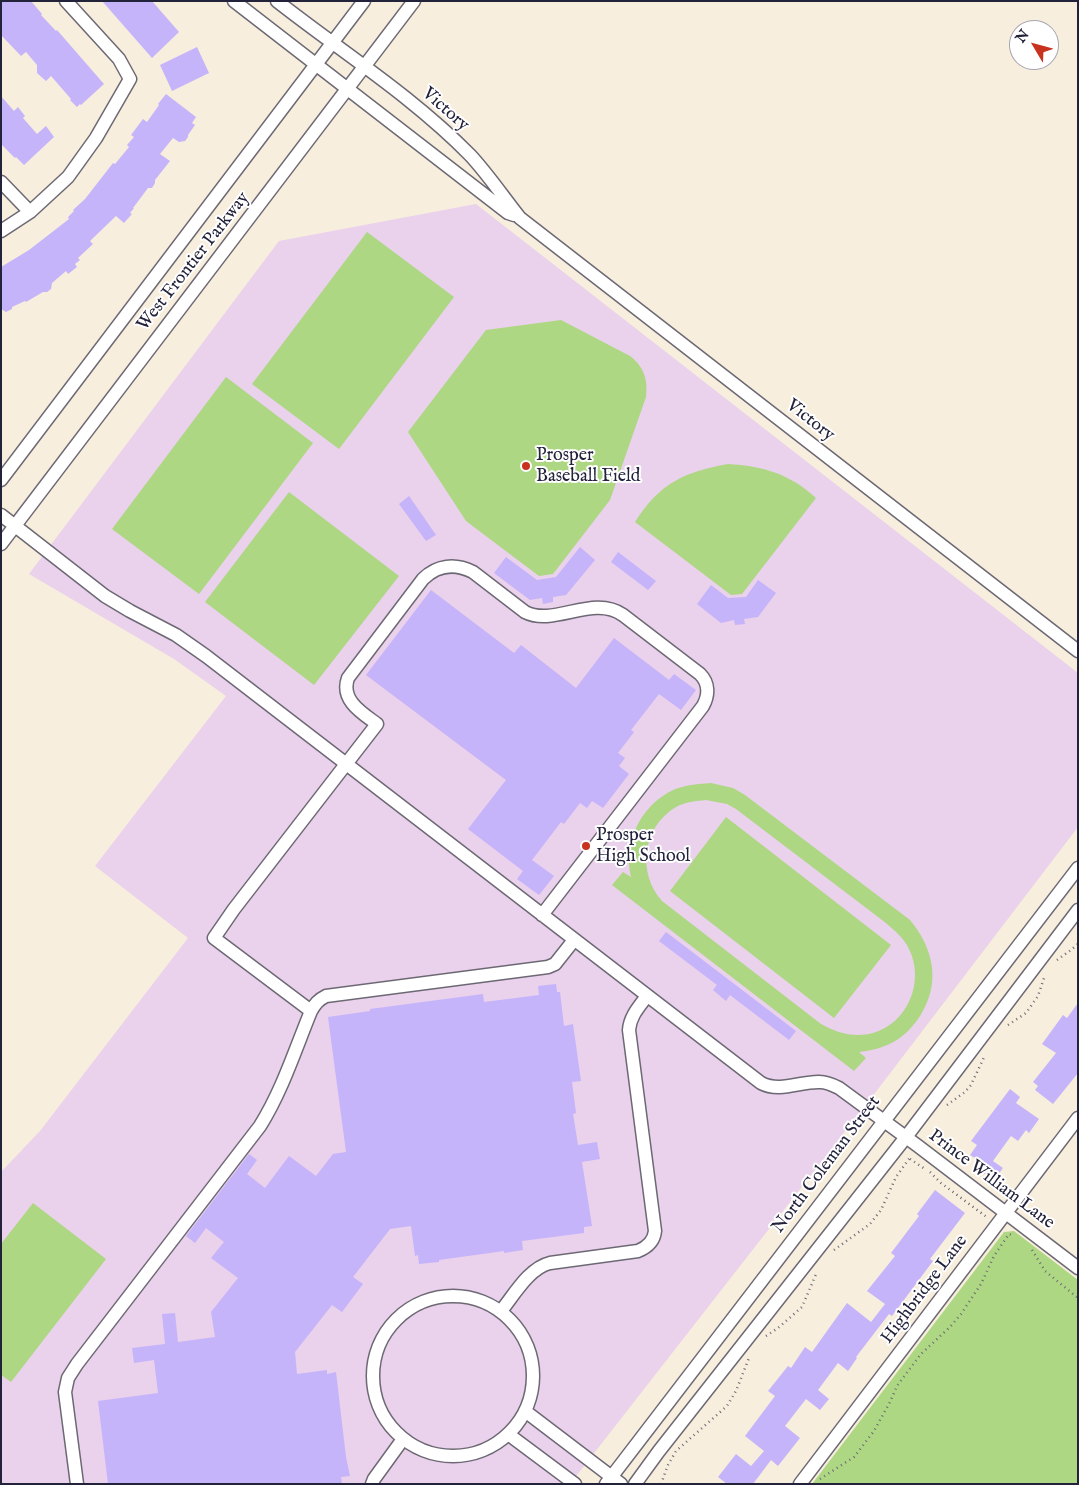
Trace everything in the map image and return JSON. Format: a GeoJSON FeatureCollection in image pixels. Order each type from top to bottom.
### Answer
{"type":"FeatureCollection","features":[{"type":"Feature","properties":{"kind":"street"},"geometry":{"type":"LineString","coordinates":[[1,231],[30,212],[68,177],[96,138],[130,79],[120,59],[66,1]]}},
{"type":"Feature","properties":{"kind":"street","name":"Victory"},"geometry":{"type":"LineString","coordinates":[[234,1],[508,213],[520,218]]}},
{"type":"Feature","properties":{"kind":"street","name":"Victory"},"geometry":{"type":"LineString","coordinates":[[277,1],[425,114],[471,156],[520,218],[1078,651]]}},
{"type":"Feature","properties":{"kind":"street","name":"West Frontier Parkway"},"geometry":{"type":"LineString","coordinates":[[1,480],[364,1]]}},
{"type":"Feature","properties":{"kind":"street","name":"West Frontier Parkway"},"geometry":{"type":"LineString","coordinates":[[1,544],[414,1]]}},
{"type":"Feature","properties":{"kind":"street"},"geometry":{"type":"LineString","coordinates":[[1,182],[30,212]]}},
{"type":"Feature","properties":{"kind":"street","name":"Prince William Lane"},"geometry":{"type":"LineString","coordinates":[[1,514],[106,596],[176,635],[190,645],[766,1086],[779,1087],[825,1082],[839,1088],[1078,1268]]}},
{"type":"Feature","properties":{"kind":"street"},"geometry":{"type":"LineString","coordinates":[[310,1011],[214,938],[234,909],[377,724],[350,701],[346,689],[348,678],[423,579],[433,571],[446,566],[460,567],[473,572],[526,612],[535,616],[600,607],[612,609],[700,674],[707,686],[707,695],[703,706],[542,915]]}},
{"type":"Feature","properties":{"kind":"street","name":"North Coleman Street"},"geometry":{"type":"LineString","coordinates":[[613,1481],[883,1120],[1078,868]]}},
{"type":"Feature","properties":{"kind":"street"},"geometry":{"type":"LineString","coordinates":[[635,1484],[665,1443],[906,1137],[1078,910]]}},
{"type":"Feature","properties":{"kind":"street"},"geometry":{"type":"LineString","coordinates":[[77,1484],[65,1392],[68,1378],[82,1357],[260,1126],[284,1079],[310,1011],[315,1003],[326,996],[548,967],[555,964],[574,940]]}},
{"type":"Feature","properties":{"kind":"street"},"geometry":{"type":"LineString","coordinates":[[501,1311],[529,1276],[542,1265],[550,1262],[638,1251],[650,1244],[654,1238],[655,1230],[629,1030],[630,1021],[634,1013],[647,996]]}},
{"type":"Feature","properties":{"kind":"street","name":"Highbridge Lane"},"geometry":{"type":"LineString","coordinates":[[800,1484],[1078,1118]]}},
{"type":"Feature","properties":{"kind":"street"},"geometry":{"type":"LineString","coordinates":[[439,1297],[470,1297],[501,1311],[519,1330],[531,1356],[533,1384],[525,1411],[518,1424],[508,1434],[484,1450],[455,1456],[427,1452],[413,1446],[392,1427],[382,1412],[376,1397],[374,1364],[385,1334],[395,1321],[408,1310],[422,1302],[439,1297]]}},
{"type":"Feature","properties":{"kind":"street"},"geometry":{"type":"LineString","coordinates":[[525,1411],[613,1481]]}},
{"type":"Feature","properties":{"kind":"street"},"geometry":{"type":"LineString","coordinates":[[508,1434],[576,1484]]}},
{"type":"Feature","properties":{"kind":"street"},"geometry":{"type":"LineString","coordinates":[[372,1484],[404,1439]]}},
{"type":"Feature","properties":{"kind":"path"},"geometry":{"type":"LineString","coordinates":[[1054,962],[1078,944]]}},
{"type":"Feature","properties":{"kind":"path"},"geometry":{"type":"LineString","coordinates":[[1005,1027],[1026,1013],[1038,996],[1046,974]]}},
{"type":"Feature","properties":{"kind":"path"},"geometry":{"type":"LineString","coordinates":[[945,1106],[965,1092],[971,1085],[986,1054]]}},
{"type":"Feature","properties":{"kind":"path"},"geometry":{"type":"LineString","coordinates":[[830,1253],[870,1224],[881,1210],[896,1177],[918,1146]]}},
{"type":"Feature","properties":{"kind":"path"},"geometry":{"type":"LineString","coordinates":[[910,1159],[996,1225],[1020,1240]]}},
{"type":"Feature","properties":{"kind":"path"},"geometry":{"type":"LineString","coordinates":[[816,1484],[820,1479],[854,1456],[874,1431],[897,1386],[921,1354],[961,1314],[981,1284],[994,1256],[1009,1234]]}},
{"type":"Feature","properties":{"kind":"path"},"geometry":{"type":"LineString","coordinates":[[1027,1246],[1034,1251],[1045,1271],[1078,1298]]}},
{"type":"Feature","properties":{"kind":"path"},"geometry":{"type":"LineString","coordinates":[[765,1337],[802,1307],[817,1271]]}},
{"type":"Feature","properties":{"kind":"path"},"geometry":{"type":"LineString","coordinates":[[661,1484],[668,1465],[676,1452],[727,1406],[736,1391],[749,1358]]}},
{"type":"Feature","properties":{"kind":"shaded area","name":"Prosper High School"},"geometry":{"type":"Polygon","coordinates":[[[476,204],[1078,673],[1078,827],[875,1093],[570,1484],[1,1484],[1,1172],[40,1131],[188,938],[95,866],[226,696],[174,659],[29,574],[279,241],[476,204]]]}},
{"type":"Feature","properties":{"kind":"green space"},"geometry":{"type":"Polygon","coordinates":[[[367,232],[454,297],[339,449],[252,384],[367,232]]]}},
{"type":"Feature","properties":{"kind":"green space","name":"Prosper Baseball Field"},"geometry":{"type":"Polygon","coordinates":[[[561,320],[635,360],[642,369],[646,379],[646,397],[610,500],[553,574],[539,576],[466,521],[408,432],[486,330],[561,320]]]}},
{"type":"Feature","properties":{"kind":"green space"},"geometry":{"type":"Polygon","coordinates":[[[226,377],[313,443],[199,594],[112,529],[226,377]]]}},
{"type":"Feature","properties":{"kind":"green space"},"geometry":{"type":"Polygon","coordinates":[[[728,464],[764,469],[786,477],[816,498],[742,594],[731,595],[635,522],[654,498],[674,481],[698,471],[728,464]]]}},
{"type":"Feature","properties":{"kind":"green space"},"geometry":{"type":"Polygon","coordinates":[[[289,492],[399,576],[314,685],[205,602],[289,492]]]}},
{"type":"Feature","properties":{"kind":"green space"},"geometry":{"type":"Polygon","coordinates":[[[711,783],[733,788],[745,795],[910,920],[925,943],[932,966],[931,991],[927,1004],[913,1026],[899,1039],[876,1049],[859,1052],[866,1058],[854,1071],[612,885],[623,872],[631,877],[629,864],[632,839],[643,816],[651,806],[673,790],[711,783]],[[706,800],[683,804],[676,807],[656,826],[650,838],[646,864],[654,890],[662,901],[821,1024],[839,1032],[859,1035],[873,1033],[885,1028],[896,1020],[910,999],[914,987],[913,961],[905,941],[886,923],[727,804],[706,800]]]}},
{"type":"Feature","properties":{"kind":"green space"},"geometry":{"type":"Polygon","coordinates":[[[726,817],[891,945],[834,1018],[670,891],[726,817]]]}},
{"type":"Feature","properties":{"kind":"green space"},"geometry":{"type":"Polygon","coordinates":[[[33,1203],[106,1259],[11,1382],[1,1375],[1,1244],[33,1203]]]}},
{"type":"Feature","properties":{"kind":"green space"},"geometry":{"type":"Polygon","coordinates":[[[1014,1231],[1078,1280],[1078,1484],[812,1484],[1004,1232],[1014,1231]]]}},
{"type":"Feature","properties":{"kind":"building"},"geometry":{"type":"Polygon","coordinates":[[[1,1],[31,1],[41,15],[57,30],[104,84],[77,107],[51,76],[46,81],[37,73],[37,65],[26,52],[21,56],[1,35],[1,1]]]}},
{"type":"Feature","properties":{"kind":"building"},"geometry":{"type":"Polygon","coordinates":[[[102,1],[152,1],[179,32],[152,58],[102,1]]]}},
{"type":"Feature","properties":{"kind":"building"},"geometry":{"type":"Polygon","coordinates":[[[197,47],[209,73],[172,91],[160,65],[197,47]]]}},
{"type":"Feature","properties":{"kind":"building"},"geometry":{"type":"Polygon","coordinates":[[[166,94],[196,117],[192,123],[195,125],[185,141],[179,142],[173,138],[160,154],[170,161],[155,180],[152,188],[148,188],[133,208],[130,213],[132,214],[124,223],[116,216],[90,241],[93,244],[78,258],[80,260],[75,264],[77,267],[68,274],[66,271],[52,283],[51,289],[12,307],[12,309],[6,312],[1,309],[1,267],[29,250],[69,219],[68,217],[73,210],[85,199],[113,163],[115,164],[129,147],[127,145],[134,137],[131,135],[143,119],[147,122],[166,94]]]}},
{"type":"Feature","properties":{"kind":"building"},"geometry":{"type":"Polygon","coordinates":[[[1,96],[14,111],[18,107],[25,116],[23,118],[37,134],[46,126],[54,137],[24,165],[1,144],[1,96]]]}},
{"type":"Feature","properties":{"kind":"building"},"geometry":{"type":"Polygon","coordinates":[[[409,496],[436,535],[426,541],[399,504],[409,496]]]}},
{"type":"Feature","properties":{"kind":"building"},"geometry":{"type":"Polygon","coordinates":[[[580,547],[595,560],[566,595],[553,597],[553,602],[543,604],[542,598],[530,600],[494,573],[506,557],[537,580],[556,577],[580,547]]]}},
{"type":"Feature","properties":{"kind":"building"},"geometry":{"type":"Polygon","coordinates":[[[618,552],[656,581],[648,590],[611,562],[618,552]]]}},
{"type":"Feature","properties":{"kind":"building"},"geometry":{"type":"Polygon","coordinates":[[[758,580],[776,593],[758,617],[744,619],[745,624],[735,625],[734,620],[721,623],[697,604],[711,585],[728,598],[746,597],[758,580]]]}},
{"type":"Feature","properties":{"kind":"building"},"geometry":{"type":"Polygon","coordinates":[[[431,590],[514,653],[521,645],[576,688],[614,638],[669,680],[674,674],[696,690],[681,710],[659,694],[631,730],[634,732],[618,753],[625,758],[619,766],[629,774],[603,808],[592,801],[587,808],[580,803],[564,824],[561,822],[532,860],[554,876],[539,895],[517,879],[523,871],[468,829],[506,780],[366,675],[431,590]]]}},
{"type":"Feature","properties":{"kind":"building"},"geometry":{"type":"Polygon","coordinates":[[[666,932],[796,1031],[789,1040],[730,995],[726,1001],[713,990],[717,985],[659,941],[666,932]]]}},
{"type":"Feature","properties":{"kind":"building"},"geometry":{"type":"Polygon","coordinates":[[[556,984],[557,992],[560,992],[564,1026],[573,1024],[581,1081],[572,1082],[576,1113],[573,1114],[578,1145],[597,1142],[600,1159],[582,1162],[592,1226],[584,1227],[584,1233],[522,1241],[523,1250],[504,1253],[504,1251],[419,1264],[418,1255],[415,1256],[411,1226],[390,1229],[353,1277],[363,1284],[342,1312],[332,1305],[295,1352],[297,1374],[327,1370],[327,1374],[336,1372],[350,1476],[341,1477],[342,1484],[108,1484],[98,1401],[158,1393],[154,1360],[134,1363],[132,1348],[165,1344],[162,1314],[175,1313],[178,1342],[215,1337],[211,1312],[238,1278],[211,1258],[224,1242],[206,1228],[195,1243],[186,1236],[249,1154],[257,1160],[247,1174],[265,1188],[289,1156],[316,1176],[333,1154],[346,1152],[328,1017],[370,1011],[370,1009],[483,994],[484,1002],[539,995],[538,986],[556,984]]]}},
{"type":"Feature","properties":{"kind":"building"},"geometry":{"type":"Polygon","coordinates":[[[1078,1003],[1078,1073],[1053,1104],[1035,1090],[1038,1086],[1033,1082],[1056,1053],[1042,1044],[1063,1015],[1067,1018],[1078,1003]]]}},
{"type":"Feature","properties":{"kind":"building"},"geometry":{"type":"Polygon","coordinates":[[[1010,1089],[1020,1097],[1016,1103],[1039,1119],[1029,1133],[1026,1130],[1018,1141],[1011,1136],[993,1161],[1003,1168],[994,1180],[976,1168],[981,1162],[970,1155],[977,1145],[971,1141],[1010,1089]]]}},
{"type":"Feature","properties":{"kind":"building"},"geometry":{"type":"Polygon","coordinates":[[[935,1190],[965,1213],[930,1259],[933,1261],[892,1316],[889,1314],[856,1357],[848,1371],[838,1363],[818,1390],[829,1399],[820,1410],[806,1399],[785,1426],[800,1438],[778,1466],[771,1460],[753,1484],[727,1484],[718,1477],[736,1454],[751,1466],[764,1451],[745,1436],[775,1396],[768,1391],[788,1366],[791,1368],[805,1347],[812,1352],[847,1303],[871,1322],[885,1304],[867,1291],[895,1256],[891,1253],[919,1216],[917,1214],[935,1190]]]}},
{"type":"Feature","properties":{"kind":"place","name":"Prosper Baseball Field"},"geometry":{"type":"Point","coordinates":[526,466]}},
{"type":"Feature","properties":{"kind":"place","name":"Prosper High School"},"geometry":{"type":"Point","coordinates":[586,846]}}]}
